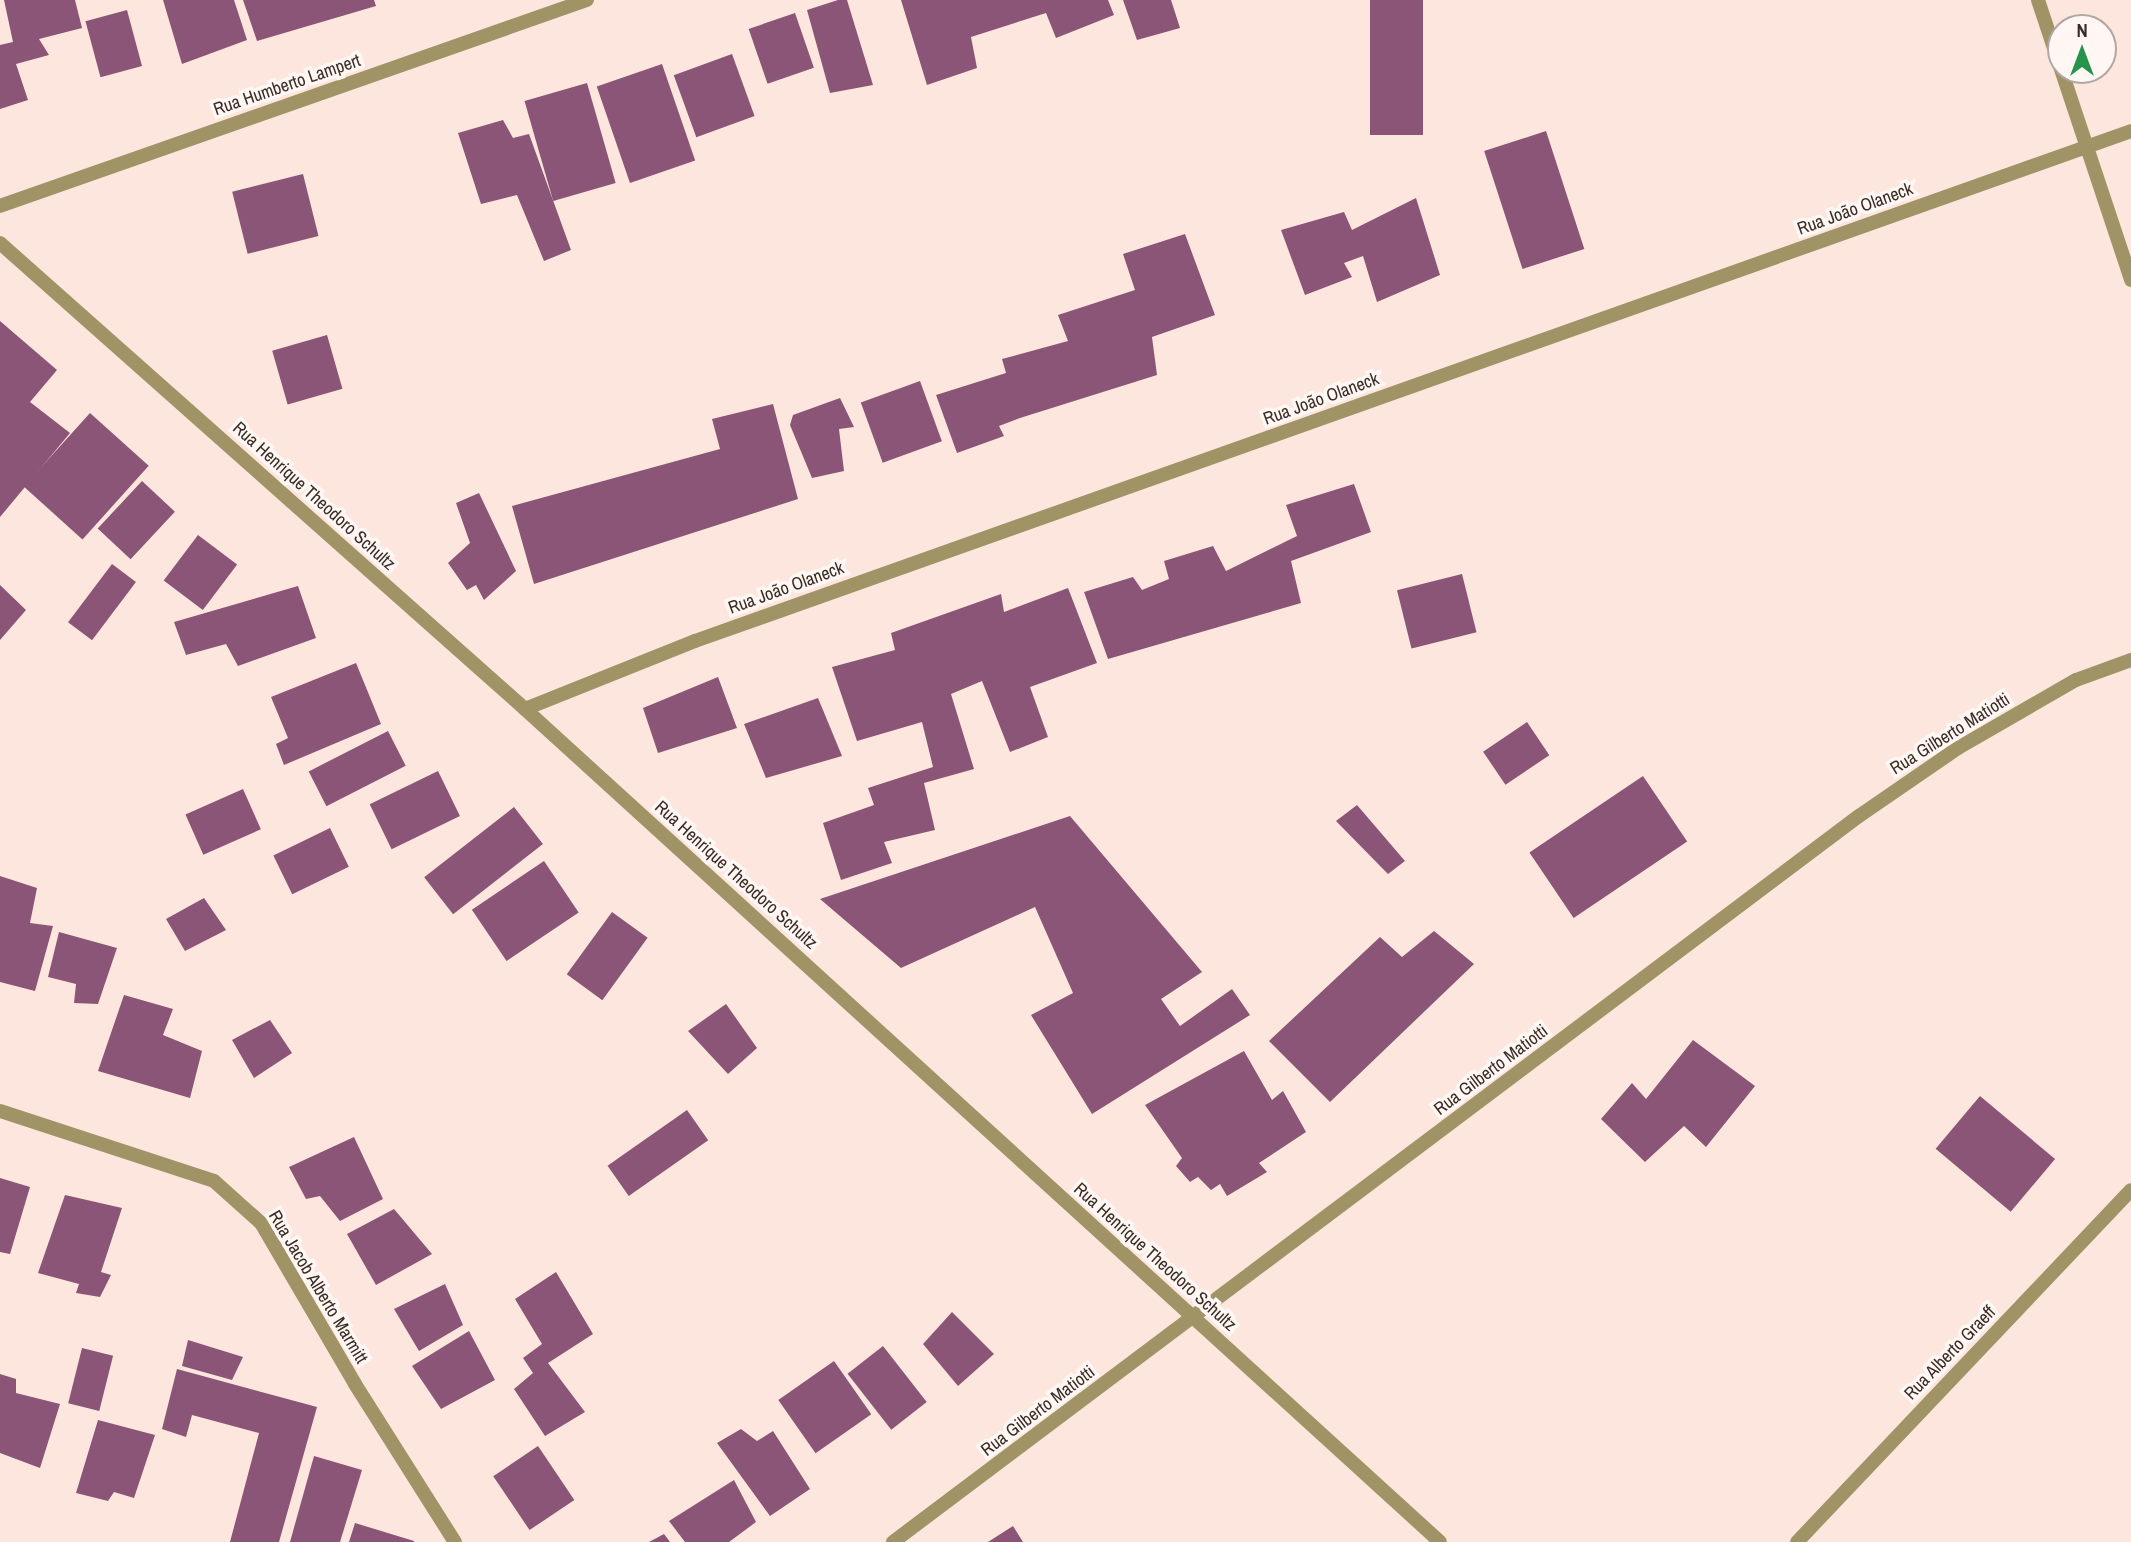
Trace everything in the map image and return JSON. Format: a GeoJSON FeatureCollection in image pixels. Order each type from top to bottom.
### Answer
{"type":"FeatureCollection","features":[{"type":"Feature","properties":{"kind":"street","name":"Rua Humberto Lampert"},"geometry":{"type":"LineString","coordinates":[[0,206],[587,0]]}},
{"type":"Feature","properties":{"kind":"street"},"geometry":{"type":"LineString","coordinates":[[2038,0],[2131,279]]}},
{"type":"Feature","properties":{"kind":"street","name":"Rua João Olaneck"},"geometry":{"type":"LineString","coordinates":[[525,709],[721,632],[2131,131]]}},
{"type":"Feature","properties":{"kind":"street","name":"Rua Henrique Theodoro Schultz"},"geometry":{"type":"LineString","coordinates":[[0,243],[525,709],[1440,1542]]}},
{"type":"Feature","properties":{"kind":"street","name":"Rua Gilberto Matiotti"},"geometry":{"type":"LineString","coordinates":[[894,1542],[1194,1319],[1859,816],[1958,748],[2065,687],[2131,660]]}},
{"type":"Feature","properties":{"kind":"street","name":"Rua Jacob Alberto Marmitt"},"geometry":{"type":"LineString","coordinates":[[0,1111],[214,1181],[261,1223],[355,1384],[455,1542]]}},
{"type":"Feature","properties":{"kind":"street","name":"Rua Alberto Graeff"},"geometry":{"type":"LineString","coordinates":[[1797,1542],[2131,1191]]}},
{"type":"Feature","properties":{"kind":"building"},"geometry":{"type":"Polygon","coordinates":[[[4,0],[75,0],[82,28],[39,39],[49,55],[16,64],[28,100],[0,109],[0,45],[13,42],[4,0]]]}},
{"type":"Feature","properties":{"kind":"building"},"geometry":{"type":"Polygon","coordinates":[[[163,0],[234,0],[247,40],[182,64],[163,0]]]}},
{"type":"Feature","properties":{"kind":"building"},"geometry":{"type":"Polygon","coordinates":[[[243,0],[374,0],[376,6],[257,41],[243,0]]]}},
{"type":"Feature","properties":{"kind":"building"},"geometry":{"type":"Polygon","coordinates":[[[838,0],[847,0],[873,85],[830,93],[807,10],[838,0]]]}},
{"type":"Feature","properties":{"kind":"building"},"geometry":{"type":"Polygon","coordinates":[[[901,0],[1108,0],[1114,15],[1056,38],[1046,13],[971,37],[977,68],[927,85],[901,0]]]}},
{"type":"Feature","properties":{"kind":"building"},"geometry":{"type":"Polygon","coordinates":[[[1123,0],[1171,0],[1180,28],[1137,40],[1123,0]]]}},
{"type":"Feature","properties":{"kind":"building"},"geometry":{"type":"Polygon","coordinates":[[[1370,0],[1423,0],[1423,135],[1370,135],[1370,0]]]}},
{"type":"Feature","properties":{"kind":"building"},"geometry":{"type":"Polygon","coordinates":[[[127,10],[142,66],[100,77],[85,21],[127,10]]]}},
{"type":"Feature","properties":{"kind":"building"},"geometry":{"type":"Polygon","coordinates":[[[795,13],[814,68],[768,84],[749,29],[795,13]]]}},
{"type":"Feature","properties":{"kind":"building"},"geometry":{"type":"Polygon","coordinates":[[[732,54],[755,116],[696,137],[674,75],[732,54]]]}},
{"type":"Feature","properties":{"kind":"building"},"geometry":{"type":"Polygon","coordinates":[[[662,64],[695,160],[630,183],[597,86],[662,64]]]}},
{"type":"Feature","properties":{"kind":"building"},"geometry":{"type":"Polygon","coordinates":[[[587,83],[616,183],[553,201],[525,101],[587,83]]]}},
{"type":"Feature","properties":{"kind":"building"},"geometry":{"type":"Polygon","coordinates":[[[503,120],[513,138],[529,134],[571,250],[544,261],[517,195],[481,204],[458,133],[503,120]]]}},
{"type":"Feature","properties":{"kind":"building"},"geometry":{"type":"Polygon","coordinates":[[[1546,131],[1584,249],[1522,269],[1484,151],[1546,131]]]}},
{"type":"Feature","properties":{"kind":"building"},"geometry":{"type":"Polygon","coordinates":[[[303,174],[318,236],[248,254],[232,192],[303,174]]]}},
{"type":"Feature","properties":{"kind":"building"},"geometry":{"type":"Polygon","coordinates":[[[1416,198],[1440,275],[1377,302],[1363,256],[1344,263],[1352,277],[1305,295],[1281,230],[1344,212],[1352,230],[1416,198]]]}},
{"type":"Feature","properties":{"kind":"building"},"geometry":{"type":"Polygon","coordinates":[[[1185,234],[1215,315],[1152,337],[1157,375],[999,426],[1004,436],[957,453],[936,395],[1006,373],[1002,359],[1068,341],[1058,315],[1135,290],[1123,254],[1185,234]]]}},
{"type":"Feature","properties":{"kind":"building"},"geometry":{"type":"Polygon","coordinates":[[[0,321],[57,370],[30,402],[70,433],[0,517],[0,321]]]}},
{"type":"Feature","properties":{"kind":"building"},"geometry":{"type":"Polygon","coordinates":[[[327,335],[342,389],[288,405],[272,351],[327,335]]]}},
{"type":"Feature","properties":{"kind":"building"},"geometry":{"type":"Polygon","coordinates":[[[920,381],[942,441],[883,463],[861,403],[920,381]]]}},
{"type":"Feature","properties":{"kind":"building"},"geometry":{"type":"Polygon","coordinates":[[[840,398],[854,427],[839,429],[844,471],[812,478],[790,425],[793,415],[840,398]]]}},
{"type":"Feature","properties":{"kind":"building"},"geometry":{"type":"Polygon","coordinates":[[[773,404],[798,499],[534,584],[512,506],[720,449],[712,419],[773,404]]]}},
{"type":"Feature","properties":{"kind":"building"},"geometry":{"type":"Polygon","coordinates":[[[90,413],[149,466],[82,539],[24,487],[90,413]]]}},
{"type":"Feature","properties":{"kind":"building"},"geometry":{"type":"Polygon","coordinates":[[[142,481],[175,512],[131,559],[98,529],[142,481]]]}},
{"type":"Feature","properties":{"kind":"building"},"geometry":{"type":"Polygon","coordinates":[[[1354,484],[1371,532],[1291,561],[1301,603],[1108,659],[1084,592],[1133,577],[1142,590],[1169,579],[1164,561],[1213,546],[1226,571],[1297,536],[1286,505],[1354,484]]]}},
{"type":"Feature","properties":{"kind":"building"},"geometry":{"type":"Polygon","coordinates":[[[479,493],[516,571],[484,600],[476,585],[467,590],[448,563],[470,543],[456,503],[479,493]]]}},
{"type":"Feature","properties":{"kind":"building"},"geometry":{"type":"Polygon","coordinates":[[[198,535],[237,564],[203,610],[164,581],[198,535]]]}},
{"type":"Feature","properties":{"kind":"building"},"geometry":{"type":"Polygon","coordinates":[[[112,564],[136,582],[92,640],[68,622],[112,564]]]}},
{"type":"Feature","properties":{"kind":"building"},"geometry":{"type":"Polygon","coordinates":[[[1462,574],[1477,632],[1412,648],[1397,590],[1462,574]]]}},
{"type":"Feature","properties":{"kind":"building"},"geometry":{"type":"Polygon","coordinates":[[[0,585],[26,610],[0,640],[0,585]]]}},
{"type":"Feature","properties":{"kind":"building"},"geometry":{"type":"Polygon","coordinates":[[[298,586],[316,638],[238,666],[226,644],[186,655],[174,622],[298,586]]]}},
{"type":"Feature","properties":{"kind":"building"},"geometry":{"type":"Polygon","coordinates":[[[1068,588],[1097,663],[1030,687],[1048,737],[1010,752],[982,681],[951,694],[974,769],[924,783],[935,830],[884,842],[892,863],[841,880],[823,823],[874,805],[868,788],[933,767],[922,722],[857,741],[832,667],[895,650],[891,633],[1001,594],[1004,612],[1068,588]]]}},
{"type":"Feature","properties":{"kind":"building"},"geometry":{"type":"Polygon","coordinates":[[[356,663],[381,724],[284,765],[276,744],[288,738],[271,697],[356,663]]]}},
{"type":"Feature","properties":{"kind":"building"},"geometry":{"type":"Polygon","coordinates":[[[718,677],[737,728],[658,753],[643,708],[718,677]]]}},
{"type":"Feature","properties":{"kind":"building"},"geometry":{"type":"Polygon","coordinates":[[[818,698],[842,756],[766,778],[744,724],[818,698]]]}},
{"type":"Feature","properties":{"kind":"building"},"geometry":{"type":"Polygon","coordinates":[[[1527,722],[1549,755],[1505,785],[1483,752],[1527,722]]]}},
{"type":"Feature","properties":{"kind":"building"},"geometry":{"type":"Polygon","coordinates":[[[388,731],[406,766],[326,806],[309,771],[388,731]]]}},
{"type":"Feature","properties":{"kind":"building"},"geometry":{"type":"Polygon","coordinates":[[[438,771],[460,816],[392,849],[370,804],[438,771]]]}},
{"type":"Feature","properties":{"kind":"building"},"geometry":{"type":"Polygon","coordinates":[[[1643,776],[1687,841],[1574,918],[1529,853],[1643,776]]]}},
{"type":"Feature","properties":{"kind":"building"},"geometry":{"type":"Polygon","coordinates":[[[243,789],[261,829],[203,855],[185,815],[243,789]]]}},
{"type":"Feature","properties":{"kind":"building"},"geometry":{"type":"Polygon","coordinates":[[[1357,805],[1405,861],[1388,874],[1336,821],[1357,805]]]}},
{"type":"Feature","properties":{"kind":"building"},"geometry":{"type":"Polygon","coordinates":[[[514,807],[543,844],[453,914],[424,877],[514,807]]]}},
{"type":"Feature","properties":{"kind":"building"},"geometry":{"type":"Polygon","coordinates":[[[1070,816],[1202,972],[1161,999],[1180,1026],[1232,989],[1250,1015],[1092,1114],[1031,1015],[1073,993],[1035,907],[901,968],[820,899],[1070,816]]]}},
{"type":"Feature","properties":{"kind":"building"},"geometry":{"type":"Polygon","coordinates":[[[330,828],[349,867],[292,894],[273,856],[330,828]]]}},
{"type":"Feature","properties":{"kind":"building"},"geometry":{"type":"Polygon","coordinates":[[[544,861],[579,912],[507,961],[472,910],[544,861]]]}},
{"type":"Feature","properties":{"kind":"building"},"geometry":{"type":"Polygon","coordinates":[[[0,876],[37,888],[30,923],[53,926],[35,991],[0,982],[0,876]]]}},
{"type":"Feature","properties":{"kind":"building"},"geometry":{"type":"Polygon","coordinates":[[[204,898],[226,930],[185,951],[166,919],[204,898]]]}},
{"type":"Feature","properties":{"kind":"building"},"geometry":{"type":"Polygon","coordinates":[[[612,912],[648,938],[602,1000],[567,974],[612,912]]]}},
{"type":"Feature","properties":{"kind":"building"},"geometry":{"type":"Polygon","coordinates":[[[1434,931],[1474,964],[1330,1102],[1269,1041],[1380,937],[1402,957],[1434,931]]]}},
{"type":"Feature","properties":{"kind":"building"},"geometry":{"type":"Polygon","coordinates":[[[59,932],[117,948],[98,1004],[74,1003],[76,984],[48,977],[59,932]]]}},
{"type":"Feature","properties":{"kind":"building"},"geometry":{"type":"Polygon","coordinates":[[[124,995],[173,1009],[163,1035],[202,1051],[190,1098],[98,1071],[124,995]]]}},
{"type":"Feature","properties":{"kind":"building"},"geometry":{"type":"Polygon","coordinates":[[[726,1004],[757,1048],[728,1074],[688,1031],[726,1004]]]}},
{"type":"Feature","properties":{"kind":"building"},"geometry":{"type":"Polygon","coordinates":[[[270,1020],[292,1053],[254,1078],[232,1040],[270,1020]]]}},
{"type":"Feature","properties":{"kind":"building"},"geometry":{"type":"Polygon","coordinates":[[[1693,1040],[1755,1086],[1706,1147],[1684,1126],[1645,1162],[1601,1119],[1632,1083],[1646,1099],[1693,1040]]]}},
{"type":"Feature","properties":{"kind":"building"},"geometry":{"type":"Polygon","coordinates":[[[1244,1051],[1272,1100],[1283,1091],[1306,1132],[1259,1163],[1267,1172],[1227,1196],[1220,1184],[1211,1190],[1198,1177],[1190,1182],[1176,1166],[1182,1158],[1145,1105],[1244,1051]]]}},
{"type":"Feature","properties":{"kind":"building"},"geometry":{"type":"Polygon","coordinates":[[[1980,1096],[2055,1159],[2011,1212],[1936,1149],[1980,1096]]]}},
{"type":"Feature","properties":{"kind":"building"},"geometry":{"type":"Polygon","coordinates":[[[687,1110],[708,1140],[629,1196],[608,1166],[687,1110]]]}},
{"type":"Feature","properties":{"kind":"building"},"geometry":{"type":"Polygon","coordinates":[[[354,1137],[383,1199],[340,1221],[320,1196],[306,1199],[289,1167],[354,1137]]]}},
{"type":"Feature","properties":{"kind":"building"},"geometry":{"type":"Polygon","coordinates":[[[0,1178],[30,1187],[10,1254],[0,1252],[0,1178]]]}},
{"type":"Feature","properties":{"kind":"building"},"geometry":{"type":"Polygon","coordinates":[[[65,1195],[122,1208],[101,1272],[111,1275],[100,1297],[76,1293],[79,1284],[38,1273],[65,1195]]]}},
{"type":"Feature","properties":{"kind":"building"},"geometry":{"type":"Polygon","coordinates":[[[394,1209],[432,1254],[376,1285],[347,1234],[394,1209]]]}},
{"type":"Feature","properties":{"kind":"building"},"geometry":{"type":"Polygon","coordinates":[[[556,1272],[593,1334],[548,1363],[585,1412],[545,1436],[514,1389],[533,1373],[523,1358],[542,1344],[515,1299],[556,1272]]]}},
{"type":"Feature","properties":{"kind":"building"},"geometry":{"type":"Polygon","coordinates":[[[445,1284],[463,1325],[419,1351],[394,1309],[445,1284]]]}},
{"type":"Feature","properties":{"kind":"building"},"geometry":{"type":"Polygon","coordinates":[[[952,1312],[994,1354],[958,1386],[923,1344],[952,1312]]]}},
{"type":"Feature","properties":{"kind":"building"},"geometry":{"type":"Polygon","coordinates":[[[469,1331],[495,1380],[441,1409],[412,1366],[469,1331]]]}},
{"type":"Feature","properties":{"kind":"building"},"geometry":{"type":"Polygon","coordinates":[[[188,1340],[243,1357],[232,1380],[182,1366],[188,1340]]]}},
{"type":"Feature","properties":{"kind":"building"},"geometry":{"type":"Polygon","coordinates":[[[883,1346],[927,1402],[891,1430],[848,1374],[883,1346]]]}},
{"type":"Feature","properties":{"kind":"building"},"geometry":{"type":"Polygon","coordinates":[[[82,1348],[113,1356],[99,1411],[68,1403],[82,1348]]]}},
{"type":"Feature","properties":{"kind":"building"},"geometry":{"type":"Polygon","coordinates":[[[834,1361],[871,1414],[816,1453],[778,1400],[834,1361]]]}},
{"type":"Feature","properties":{"kind":"building"},"geometry":{"type":"Polygon","coordinates":[[[177,1369],[317,1407],[279,1542],[230,1542],[259,1433],[192,1415],[186,1437],[162,1429],[177,1369]]]}},
{"type":"Feature","properties":{"kind":"building"},"geometry":{"type":"Polygon","coordinates":[[[0,1374],[16,1379],[16,1393],[60,1404],[40,1468],[0,1453],[0,1374]]]}},
{"type":"Feature","properties":{"kind":"building"},"geometry":{"type":"Polygon","coordinates":[[[98,1420],[155,1435],[134,1498],[114,1492],[108,1501],[76,1493],[98,1420]]]}},
{"type":"Feature","properties":{"kind":"building"},"geometry":{"type":"Polygon","coordinates":[[[741,1429],[757,1441],[773,1431],[810,1489],[770,1516],[717,1443],[741,1429]]]}},
{"type":"Feature","properties":{"kind":"building"},"geometry":{"type":"Polygon","coordinates":[[[538,1446],[574,1500],[530,1530],[493,1476],[538,1446]]]}},
{"type":"Feature","properties":{"kind":"building"},"geometry":{"type":"Polygon","coordinates":[[[314,1456],[362,1470],[340,1542],[290,1542],[314,1456]]]}},
{"type":"Feature","properties":{"kind":"building"},"geometry":{"type":"Polygon","coordinates":[[[734,1480],[756,1522],[729,1542],[685,1542],[669,1521],[734,1480]]]}},
{"type":"Feature","properties":{"kind":"building"},"geometry":{"type":"Polygon","coordinates":[[[355,1523],[414,1541],[414,1542],[349,1542],[355,1523]]]}},
{"type":"Feature","properties":{"kind":"building"},"geometry":{"type":"Polygon","coordinates":[[[1013,1526],[1023,1542],[988,1542],[1013,1526]]]}},
{"type":"Feature","properties":{"kind":"building"},"geometry":{"type":"Polygon","coordinates":[[[664,1534],[670,1542],[649,1542],[664,1534]]]}}]}
